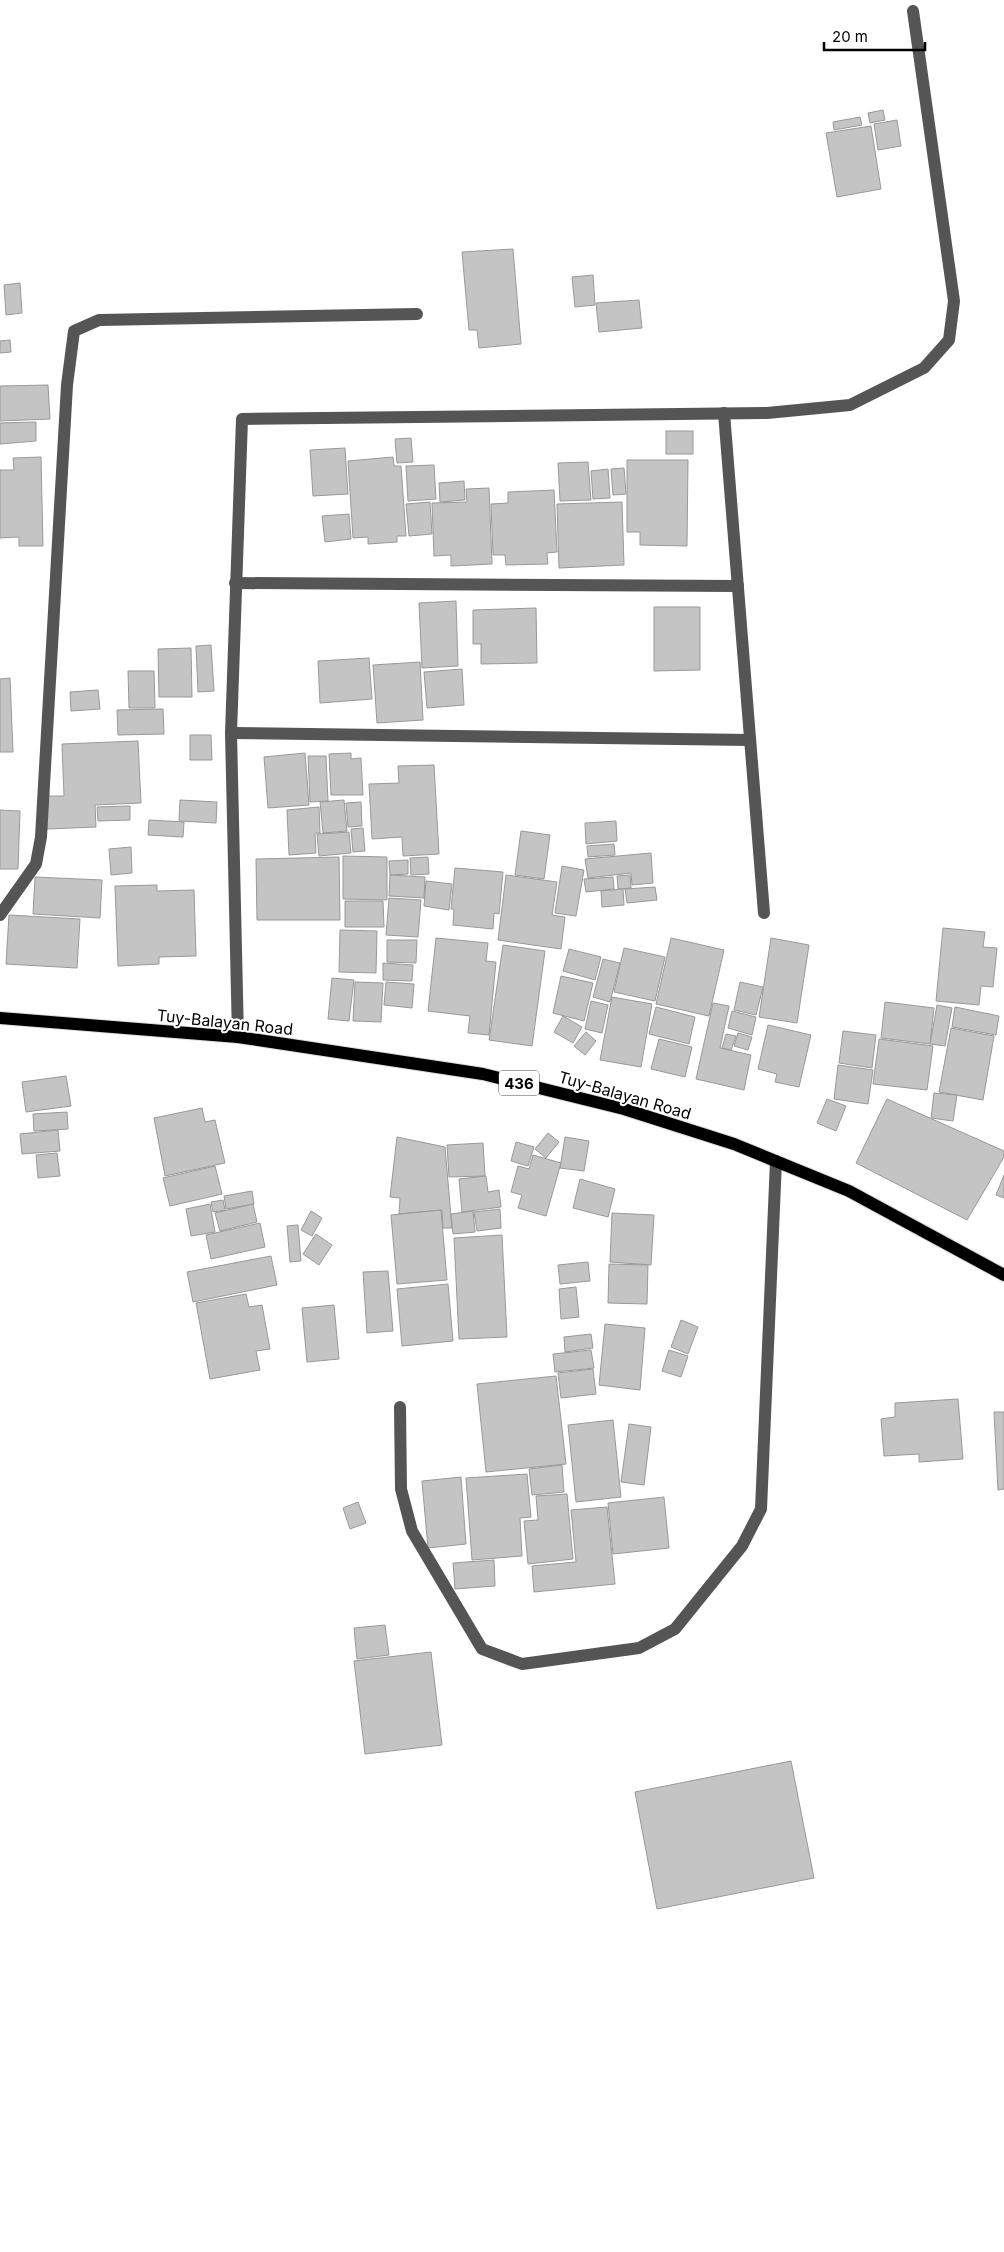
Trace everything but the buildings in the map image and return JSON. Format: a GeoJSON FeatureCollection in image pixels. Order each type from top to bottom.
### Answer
{"type":"FeatureCollection","features":[{"type":"Feature","properties":{"kind":"main road","name":"Tuy-Balayan Road"},"geometry":{"type":"LineString","coordinates":[[0,1018],[238,1037],[483,1074],[624,1109],[734,1144],[849,1191],[1004,1275]]}},
{"type":"Feature","properties":{"kind":"street"},"geometry":{"type":"LineString","coordinates":[[238,1037],[231,733],[242,419],[767,413],[850,405],[924,368],[949,340],[954,301],[913,11]]}},
{"type":"Feature","properties":{"kind":"street"},"geometry":{"type":"LineString","coordinates":[[0,914],[36,864],[41,837],[67,385],[74,331],[99,320],[417,314]]}},
{"type":"Feature","properties":{"kind":"street"},"geometry":{"type":"LineString","coordinates":[[724,413],[764,912]]}},
{"type":"Feature","properties":{"kind":"street"},"geometry":{"type":"LineString","coordinates":[[235,583],[738,586]]}},
{"type":"Feature","properties":{"kind":"street"},"geometry":{"type":"LineString","coordinates":[[231,733],[750,740]]}},
{"type":"Feature","properties":{"kind":"street"},"geometry":{"type":"LineString","coordinates":[[400,1407],[401,1489],[412,1531],[482,1649],[522,1664],[639,1648],[675,1629],[742,1546],[761,1509],[776,1161]]}}]}
